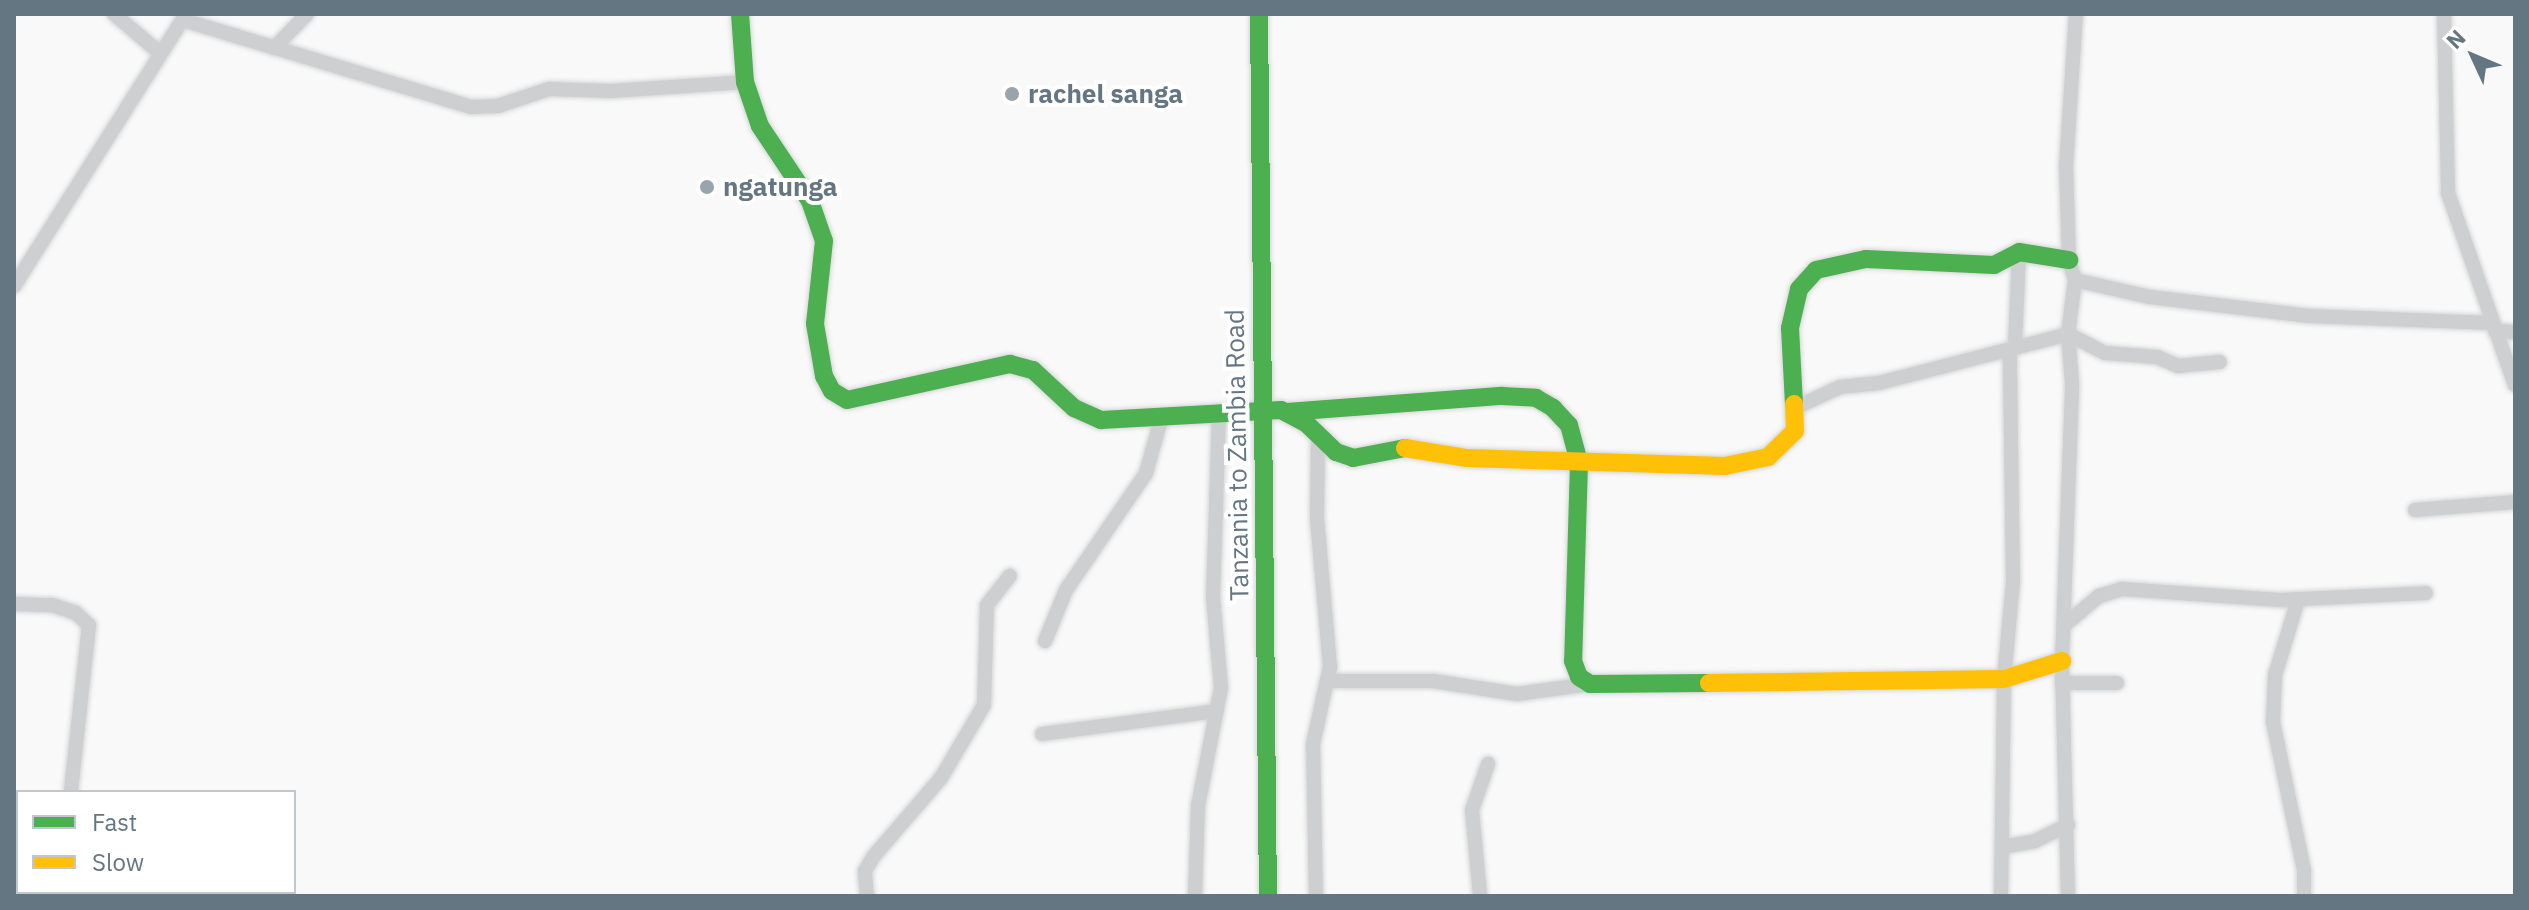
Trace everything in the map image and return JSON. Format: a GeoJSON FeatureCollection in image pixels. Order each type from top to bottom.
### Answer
{"type":"FeatureCollection","features":[{"type":"Feature","properties":{"kind":"main road"},"geometry":{"type":"LineString","coordinates":[[740,14],[745,82],[769,142],[810,201],[819,225],[825,254],[815,324],[824,376],[839,397],[862,399],[1010,364],[1033,370],[1074,408],[1094,418],[1263,408],[1287,412],[1330,405],[1522,396],[1536,398],[1564,417],[1579,463],[1573,661],[1579,677],[1590,684],[2004,679],[2062,661]]}},
{"type":"Feature","properties":{"kind":"main road","name":"Tanzania to Zambia Road"},"geometry":{"type":"LineString","coordinates":[[1259,14],[1268,896]]}},
{"type":"Feature","properties":{"kind":"main road"},"geometry":{"type":"LineString","coordinates":[[1287,412],[1353,458],[1401,447],[1467,458],[1689,467],[1760,460],[1774,454],[1795,431],[1797,407],[1788,370],[1790,328],[1799,289],[1816,270],[1866,259],[1994,265],[2019,252],[2069,260]]}},
{"type":"Feature","properties":{"kind":"street"},"geometry":{"type":"LineString","coordinates":[[114,14],[160,53]]}},
{"type":"Feature","properties":{"kind":"street"},"geometry":{"type":"LineString","coordinates":[[274,48],[307,14]]}},
{"type":"Feature","properties":{"kind":"street"},"geometry":{"type":"LineString","coordinates":[[2068,896],[2062,661],[2067,623],[2072,383],[2068,334],[2075,280],[2069,260],[2066,167],[2076,14]]}},
{"type":"Feature","properties":{"kind":"street"},"geometry":{"type":"LineString","coordinates":[[2444,14],[2448,193],[2515,385]]}},
{"type":"Feature","properties":{"kind":"street"},"geometry":{"type":"LineString","coordinates":[[14,286],[185,17],[274,48],[471,107],[498,106],[549,89],[611,91],[745,82]]}},
{"type":"Feature","properties":{"kind":"street"},"geometry":{"type":"LineString","coordinates":[[2001,896],[2004,679],[2013,582],[2013,349],[2019,252]]}},
{"type":"Feature","properties":{"kind":"street"},"geometry":{"type":"LineString","coordinates":[[2075,280],[2150,297],[2309,316],[2494,327],[2515,332]]}},
{"type":"Feature","properties":{"kind":"street"},"geometry":{"type":"LineString","coordinates":[[1797,407],[1840,387],[1879,383],[2068,334],[2105,353],[2157,357],[2178,366],[2220,362]]}},
{"type":"Feature","properties":{"kind":"street"},"geometry":{"type":"LineString","coordinates":[[1195,896],[1198,806],[1221,688],[1213,596],[1219,411]]}},
{"type":"Feature","properties":{"kind":"street"},"geometry":{"type":"LineString","coordinates":[[1045,641],[1066,590],[1146,473],[1162,416]]}},
{"type":"Feature","properties":{"kind":"street"},"geometry":{"type":"LineString","coordinates":[[1316,896],[1313,744],[1329,681],[1317,517],[1318,436]]}},
{"type":"Feature","properties":{"kind":"street"},"geometry":{"type":"LineString","coordinates":[[2415,510],[2515,502]]}},
{"type":"Feature","properties":{"kind":"street"},"geometry":{"type":"LineString","coordinates":[[867,896],[865,871],[873,857],[941,778],[984,705],[987,605],[1010,576]]}},
{"type":"Feature","properties":{"kind":"street"},"geometry":{"type":"LineString","coordinates":[[2067,623],[2099,596],[2122,589],[2298,600],[2426,593]]}},
{"type":"Feature","properties":{"kind":"street"},"geometry":{"type":"LineString","coordinates":[[2298,600],[2275,675],[2273,722],[2309,893]]}},
{"type":"Feature","properties":{"kind":"street"},"geometry":{"type":"LineString","coordinates":[[14,604],[52,605],[76,613],[89,625],[71,790]]}},
{"type":"Feature","properties":{"kind":"street"},"geometry":{"type":"LineString","coordinates":[[1329,681],[1433,681],[1517,694],[1590,684]]}},
{"type":"Feature","properties":{"kind":"street"},"geometry":{"type":"LineString","coordinates":[[2062,683],[2117,683]]}},
{"type":"Feature","properties":{"kind":"street"},"geometry":{"type":"LineString","coordinates":[[1042,734],[1216,711]]}},
{"type":"Feature","properties":{"kind":"street"},"geometry":{"type":"LineString","coordinates":[[1480,896],[1472,810],[1488,764]]}},
{"type":"Feature","properties":{"kind":"street"},"geometry":{"type":"LineString","coordinates":[[2002,847],[2035,841],[2068,825]]}},
{"type":"Feature","properties":{"kind":"traffic: fast"},"geometry":{"type":"LineString","coordinates":[[740,14],[745,82],[760,126],[810,201],[824,241],[815,324],[824,376],[832,391],[847,400],[1010,364],[1033,370],[1074,408],[1101,420],[1281,410],[1307,424],[1336,452],[1353,458],[1405,448]]}},
{"type":"Feature","properties":{"kind":"traffic: fast"},"geometry":{"type":"LineString","coordinates":[[1259,14],[1268,896]]}},
{"type":"Feature","properties":{"kind":"traffic: fast"},"geometry":{"type":"LineString","coordinates":[[1794,404],[1790,328],[1799,289],[1816,270],[1866,259],[1994,265],[2019,252],[2069,260]]}},
{"type":"Feature","properties":{"kind":"traffic: fast"},"geometry":{"type":"LineString","coordinates":[[1287,412],[1502,396],[1536,398],[1553,408],[1569,425],[1579,463],[1573,661],[1579,677],[1590,684],[1709,683]]}},
{"type":"Feature","properties":{"kind":"traffic: slow"},"geometry":{"type":"LineString","coordinates":[[1405,448],[1467,458],[1725,466],[1768,457],[1795,431],[1794,404]]}},
{"type":"Feature","properties":{"kind":"traffic: slow"},"geometry":{"type":"LineString","coordinates":[[1709,683],[2004,679],[2062,661]]}},
{"type":"Feature","properties":{"kind":"place","name":"rachel sanga"},"geometry":{"type":"Point","coordinates":[1012,94]}},
{"type":"Feature","properties":{"kind":"place","name":"ngatunga"},"geometry":{"type":"Point","coordinates":[707,187]}}]}
